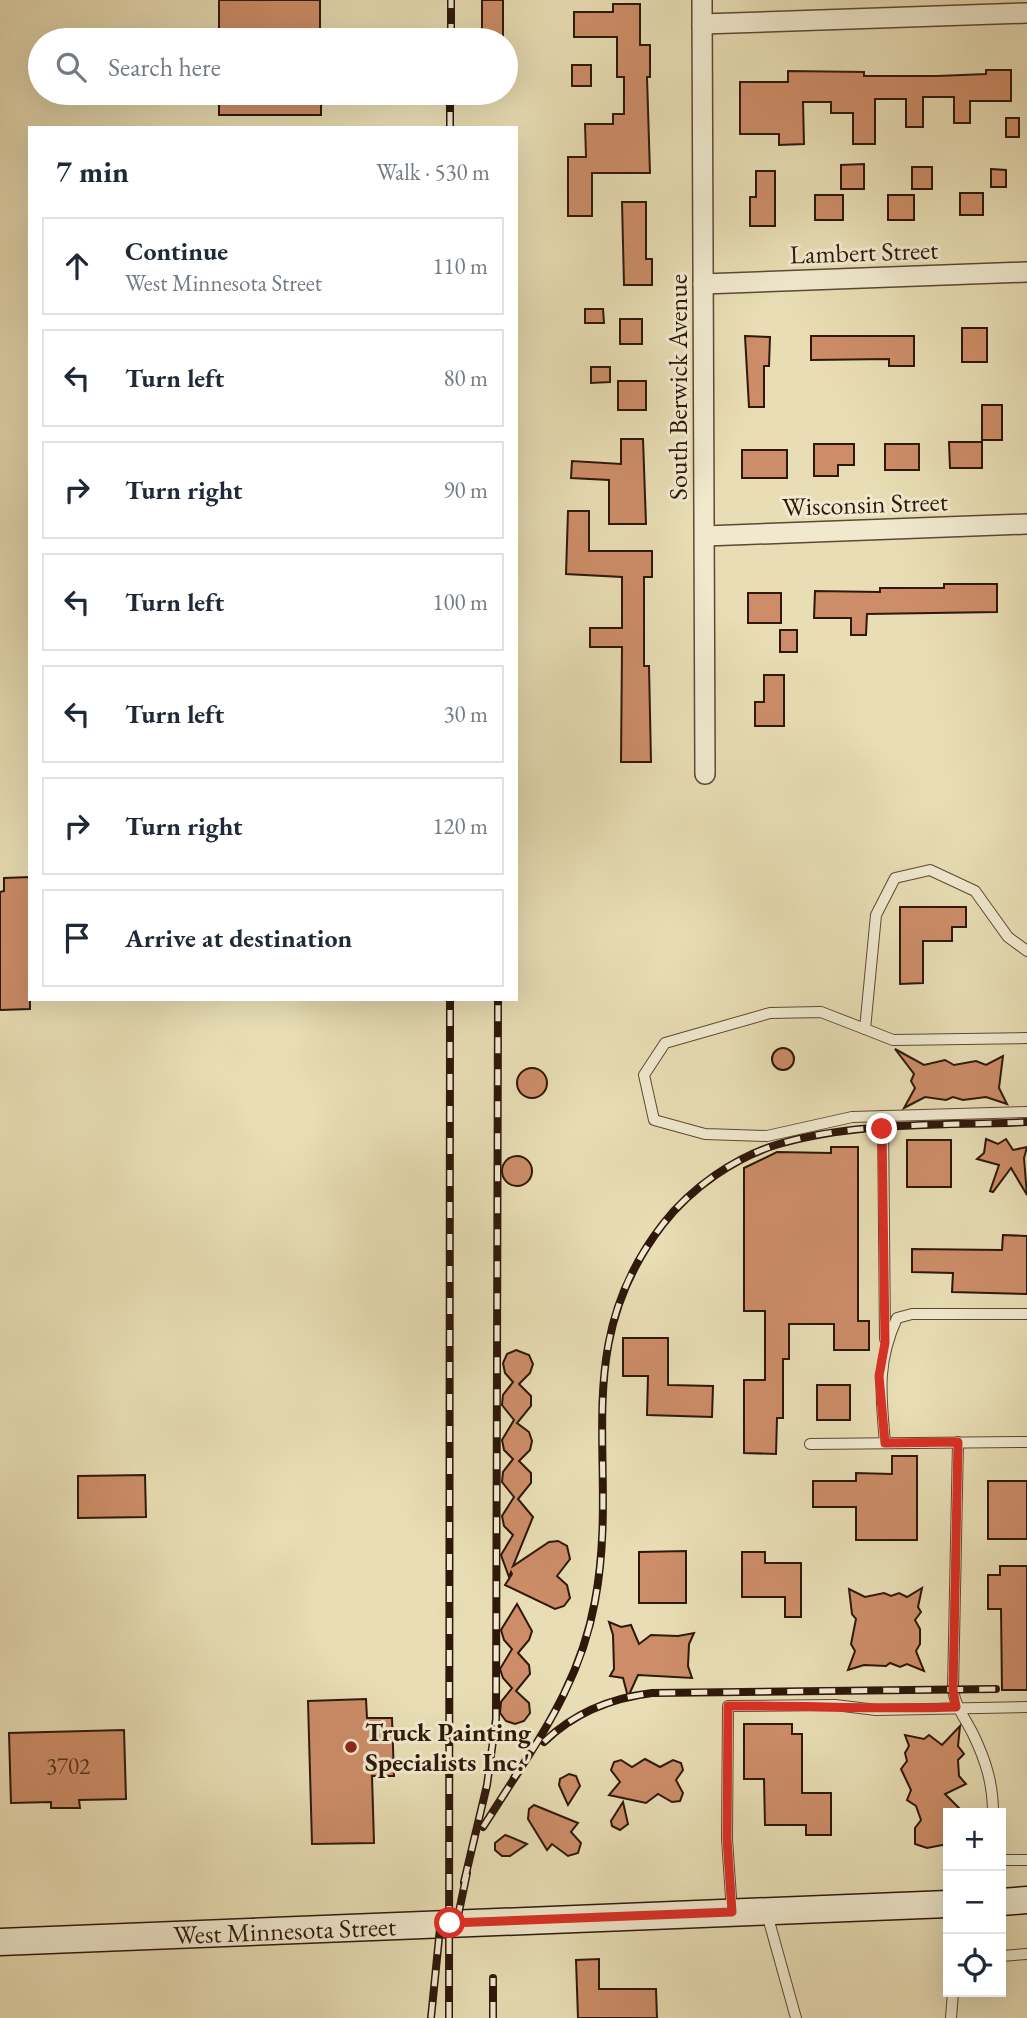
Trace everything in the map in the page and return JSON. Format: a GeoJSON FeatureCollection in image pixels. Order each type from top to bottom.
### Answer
{"type":"FeatureCollection","features":[{"type":"Feature","properties":{"kind":"street","name":"South Berwick Avenue"},"geometry":{"type":"LineString","coordinates":[[702,0],[705,774]]}},
{"type":"Feature","properties":{"kind":"street"},"geometry":{"type":"LineString","coordinates":[[702,24],[1027,13]]}},
{"type":"Feature","properties":{"kind":"street","name":"Lambert Street"},"geometry":{"type":"LineString","coordinates":[[703,284],[1027,272]]}},
{"type":"Feature","properties":{"kind":"street","name":"Wisconsin Street"},"geometry":{"type":"LineString","coordinates":[[705,536],[1027,524]]}},
{"type":"Feature","properties":{"kind":"street"},"geometry":{"type":"LineString","coordinates":[[1006,1902],[1027,1900]]}},
{"type":"Feature","properties":{"kind":"street","name":"West Minnesota Street"},"geometry":{"type":"LineString","coordinates":[[0,1942],[943,1904]]}},
{"type":"Feature","properties":{"kind":"lane"},"geometry":{"type":"LineString","coordinates":[[864,1029],[876,915],[895,877],[930,870],[975,891],[1008,937],[1027,951]]}},
{"type":"Feature","properties":{"kind":"lane"},"geometry":{"type":"LineString","coordinates":[[1027,1038],[893,1040],[821,1012],[770,1013],[665,1043],[644,1075],[654,1120],[705,1134],[767,1136],[852,1116],[1027,1112]]}},
{"type":"Feature","properties":{"kind":"lane"},"geometry":{"type":"LineString","coordinates":[[883,1116],[885,1343],[879,1376],[885,1443]]}},
{"type":"Feature","properties":{"kind":"lane"},"geometry":{"type":"LineString","coordinates":[[885,1343],[897,1318],[912,1314],[1027,1314]]}},
{"type":"Feature","properties":{"kind":"lane"},"geometry":{"type":"LineString","coordinates":[[958,1442],[953,1690],[956,1707],[972,1731],[989,1771],[993,1808]]}},
{"type":"Feature","properties":{"kind":"lane"},"geometry":{"type":"LineString","coordinates":[[810,1444],[1027,1442]]}},
{"type":"Feature","properties":{"kind":"lane"},"geometry":{"type":"LineString","coordinates":[[732,1912],[727,1839],[728,1706],[835,1705],[876,1710],[1027,1707]]}},
{"type":"Feature","properties":{"kind":"lane"},"geometry":{"type":"LineString","coordinates":[[1006,1860],[1027,1860]]}},
{"type":"Feature","properties":{"kind":"lane"},"geometry":{"type":"LineString","coordinates":[[767,1912],[796,2018]]}},
{"type":"Feature","properties":{"kind":"lane"},"geometry":{"type":"LineString","coordinates":[[1006,1956],[1027,1954]]}},
{"type":"Feature","properties":{"kind":"lane"},"geometry":{"type":"LineString","coordinates":[[951,2018],[953,1997]]}},
{"type":"Feature","properties":{"kind":"building"},"geometry":{"type":"Polygon","coordinates":[[[219,0],[320,0],[320,28],[219,28],[219,0]]]}},
{"type":"Feature","properties":{"kind":"building"},"geometry":{"type":"Polygon","coordinates":[[[482,0],[503,0],[503,28],[482,28],[482,0]]]}},
{"type":"Feature","properties":{"kind":"building"},"geometry":{"type":"Polygon","coordinates":[[[613,4],[640,4],[640,45],[650,45],[650,77],[647,77],[650,173],[592,173],[592,216],[568,216],[568,157],[586,157],[585,124],[613,124],[613,114],[624,114],[624,77],[617,77],[617,37],[574,37],[574,12],[613,12],[613,4]]]}},
{"type":"Feature","properties":{"kind":"building"},"geometry":{"type":"Polygon","coordinates":[[[572,65],[591,65],[591,86],[572,86],[572,65]]]}},
{"type":"Feature","properties":{"kind":"building"},"geometry":{"type":"Polygon","coordinates":[[[986,70],[1011,70],[1011,101],[970,101],[970,123],[954,123],[954,97],[923,97],[923,127],[906,127],[906,99],[875,99],[875,144],[853,144],[853,113],[831,113],[831,102],[803,102],[804,144],[779,145],[779,134],[740,134],[740,82],[788,82],[788,71],[864,72],[864,76],[937,76],[986,74],[986,70]]]}},
{"type":"Feature","properties":{"kind":"building"},"geometry":{"type":"Polygon","coordinates":[[[219,105],[321,105],[321,115],[219,115],[219,105]]]}},
{"type":"Feature","properties":{"kind":"building"},"geometry":{"type":"Polygon","coordinates":[[[1006,118],[1019,118],[1019,137],[1006,137],[1006,118]]]}},
{"type":"Feature","properties":{"kind":"building"},"geometry":{"type":"Polygon","coordinates":[[[864,164],[864,189],[841,189],[841,165],[864,164]]]}},
{"type":"Feature","properties":{"kind":"building"},"geometry":{"type":"Polygon","coordinates":[[[912,167],[932,167],[932,189],[912,189],[912,167]]]}},
{"type":"Feature","properties":{"kind":"building"},"geometry":{"type":"Polygon","coordinates":[[[991,169],[1006,170],[1006,187],[991,187],[991,169]]]}},
{"type":"Feature","properties":{"kind":"building"},"geometry":{"type":"Polygon","coordinates":[[[756,171],[775,171],[775,226],[750,226],[750,197],[756,197],[756,171]]]}},
{"type":"Feature","properties":{"kind":"building"},"geometry":{"type":"Polygon","coordinates":[[[960,193],[983,193],[983,215],[960,215],[960,193]]]}},
{"type":"Feature","properties":{"kind":"building"},"geometry":{"type":"Polygon","coordinates":[[[815,195],[843,195],[843,220],[815,220],[815,195]]]}},
{"type":"Feature","properties":{"kind":"building"},"geometry":{"type":"Polygon","coordinates":[[[888,195],[914,195],[914,220],[888,220],[888,195]]]}},
{"type":"Feature","properties":{"kind":"building"},"geometry":{"type":"Polygon","coordinates":[[[622,202],[646,202],[646,259],[652,259],[652,285],[624,285],[622,202]]]}},
{"type":"Feature","properties":{"kind":"building"},"geometry":{"type":"Polygon","coordinates":[[[585,309],[603,309],[604,323],[585,323],[585,309]]]}},
{"type":"Feature","properties":{"kind":"building"},"geometry":{"type":"Polygon","coordinates":[[[620,319],[642,319],[642,344],[620,344],[620,319]]]}},
{"type":"Feature","properties":{"kind":"building"},"geometry":{"type":"Polygon","coordinates":[[[962,328],[987,328],[987,362],[962,362],[962,328]]]}},
{"type":"Feature","properties":{"kind":"building"},"geometry":{"type":"Polygon","coordinates":[[[745,336],[770,337],[769,366],[764,366],[764,407],[749,407],[745,336]]]}},
{"type":"Feature","properties":{"kind":"building"},"geometry":{"type":"Polygon","coordinates":[[[811,336],[914,336],[914,366],[889,366],[889,359],[811,360],[811,336]]]}},
{"type":"Feature","properties":{"kind":"building"},"geometry":{"type":"Polygon","coordinates":[[[591,367],[610,367],[610,382],[591,383],[591,367]]]}},
{"type":"Feature","properties":{"kind":"building"},"geometry":{"type":"Polygon","coordinates":[[[618,381],[646,381],[646,410],[618,410],[618,381]]]}},
{"type":"Feature","properties":{"kind":"building"},"geometry":{"type":"Polygon","coordinates":[[[982,405],[1002,405],[1002,440],[982,440],[982,405]]]}},
{"type":"Feature","properties":{"kind":"building"},"geometry":{"type":"Polygon","coordinates":[[[621,439],[643,439],[646,524],[609,524],[609,480],[571,478],[572,461],[621,464],[621,439]]]}},
{"type":"Feature","properties":{"kind":"building"},"geometry":{"type":"Polygon","coordinates":[[[949,442],[982,442],[982,468],[950,468],[949,442]]]}},
{"type":"Feature","properties":{"kind":"building"},"geometry":{"type":"Polygon","coordinates":[[[814,444],[854,444],[854,465],[838,465],[838,476],[814,476],[814,444]]]}},
{"type":"Feature","properties":{"kind":"building"},"geometry":{"type":"Polygon","coordinates":[[[885,444],[919,444],[919,470],[885,470],[885,444]]]}},
{"type":"Feature","properties":{"kind":"building"},"geometry":{"type":"Polygon","coordinates":[[[742,450],[787,450],[787,478],[742,478],[742,450]]]}},
{"type":"Feature","properties":{"kind":"building"},"geometry":{"type":"Polygon","coordinates":[[[568,511],[589,511],[589,551],[652,551],[652,577],[644,577],[644,666],[649,666],[651,762],[621,762],[622,647],[590,647],[590,628],[622,628],[622,577],[566,574],[568,511]]]}},
{"type":"Feature","properties":{"kind":"building"},"geometry":{"type":"Polygon","coordinates":[[[944,584],[997,584],[997,612],[867,614],[866,635],[851,635],[851,618],[814,618],[815,591],[880,592],[880,588],[944,588],[944,584]]]}},
{"type":"Feature","properties":{"kind":"building"},"geometry":{"type":"Polygon","coordinates":[[[748,593],[781,593],[781,623],[748,623],[748,593]]]}},
{"type":"Feature","properties":{"kind":"building"},"geometry":{"type":"Polygon","coordinates":[[[780,630],[797,630],[797,652],[780,652],[780,630]]]}},
{"type":"Feature","properties":{"kind":"building"},"geometry":{"type":"Polygon","coordinates":[[[764,675],[784,675],[784,726],[755,726],[755,702],[764,702],[764,675]]]}},
{"type":"Feature","properties":{"kind":"building"},"geometry":{"type":"Polygon","coordinates":[[[28,877],[30,1009],[0,1010],[0,892],[4,891],[4,878],[28,877]]]}},
{"type":"Feature","properties":{"kind":"building"},"geometry":{"type":"Polygon","coordinates":[[[900,907],[966,907],[966,927],[952,927],[952,941],[923,941],[923,983],[900,984],[900,907]]]}},
{"type":"Feature","properties":{"kind":"building"},"geometry":{"type":"Polygon","coordinates":[[[783,1048],[793,1055],[794,1059],[787,1069],[783,1070],[773,1063],[772,1059],[779,1049],[783,1048]]]}},
{"type":"Feature","properties":{"kind":"building"},"geometry":{"type":"Polygon","coordinates":[[[895,1049],[924,1065],[945,1060],[954,1065],[976,1061],[986,1065],[1003,1056],[999,1088],[1007,1104],[986,1097],[963,1100],[953,1097],[946,1100],[925,1097],[904,1108],[915,1088],[911,1081],[914,1074],[895,1049]]]}},
{"type":"Feature","properties":{"kind":"building"},"geometry":{"type":"Polygon","coordinates":[[[532,1068],[543,1072],[547,1083],[543,1094],[532,1098],[521,1094],[517,1083],[521,1072],[532,1068]]]}},
{"type":"Feature","properties":{"kind":"building"},"geometry":{"type":"Polygon","coordinates":[[[986,1139],[998,1144],[1006,1139],[1013,1150],[1027,1147],[1024,1158],[1027,1195],[1011,1168],[993,1192],[990,1191],[999,1165],[977,1159],[984,1153],[986,1139]]]}},
{"type":"Feature","properties":{"kind":"building"},"geometry":{"type":"Polygon","coordinates":[[[907,1140],[951,1140],[951,1187],[907,1187],[907,1140]]]}},
{"type":"Feature","properties":{"kind":"building"},"geometry":{"type":"Polygon","coordinates":[[[831,1147],[858,1147],[858,1321],[869,1321],[869,1350],[834,1350],[834,1324],[789,1324],[789,1359],[783,1359],[783,1418],[777,1418],[776,1454],[744,1453],[744,1380],[765,1380],[765,1311],[744,1311],[744,1168],[777,1152],[831,1153],[831,1147]]]}},
{"type":"Feature","properties":{"kind":"building"},"geometry":{"type":"Polygon","coordinates":[[[517,1156],[528,1160],[532,1171],[528,1182],[517,1186],[506,1182],[502,1171],[506,1160],[517,1156]]]}},
{"type":"Feature","properties":{"kind":"building"},"geometry":{"type":"Polygon","coordinates":[[[1003,1235],[1027,1236],[1027,1294],[952,1292],[953,1273],[912,1272],[912,1249],[1002,1250],[1003,1235]]]}},
{"type":"Feature","properties":{"kind":"building"},"geometry":{"type":"Polygon","coordinates":[[[623,1338],[668,1338],[668,1385],[713,1386],[712,1417],[647,1415],[648,1376],[623,1376],[623,1338]]]}},
{"type":"Feature","properties":{"kind":"building"},"geometry":{"type":"Polygon","coordinates":[[[516,1350],[529,1355],[533,1364],[530,1373],[519,1384],[531,1396],[531,1406],[517,1423],[529,1432],[532,1441],[530,1450],[519,1461],[531,1473],[531,1483],[518,1499],[533,1517],[513,1566],[549,1542],[558,1541],[567,1546],[570,1559],[557,1576],[567,1585],[570,1598],[564,1606],[555,1609],[505,1585],[512,1574],[511,1572],[509,1577],[501,1555],[513,1535],[504,1526],[502,1516],[514,1497],[502,1482],[503,1472],[513,1459],[504,1450],[502,1440],[514,1420],[502,1405],[503,1395],[513,1382],[505,1373],[503,1363],[507,1354],[516,1350]]]}},
{"type":"Feature","properties":{"kind":"building"},"geometry":{"type":"Polygon","coordinates":[[[817,1385],[850,1385],[850,1420],[817,1420],[817,1385]]]}},
{"type":"Feature","properties":{"kind":"building"},"geometry":{"type":"Polygon","coordinates":[[[892,1456],[917,1456],[917,1540],[856,1540],[856,1507],[813,1507],[813,1481],[856,1481],[856,1473],[892,1474],[892,1456]]]}},
{"type":"Feature","properties":{"kind":"building"},"geometry":{"type":"Polygon","coordinates":[[[145,1475],[146,1517],[78,1518],[78,1476],[145,1475]]]}},
{"type":"Feature","properties":{"kind":"building"},"geometry":{"type":"Polygon","coordinates":[[[988,1481],[1027,1481],[1027,1539],[988,1539],[988,1481]]]}},
{"type":"Feature","properties":{"kind":"building"},"geometry":{"type":"Polygon","coordinates":[[[686,1551],[686,1603],[639,1603],[639,1552],[686,1551]]]}},
{"type":"Feature","properties":{"kind":"building"},"geometry":{"type":"Polygon","coordinates":[[[742,1552],[765,1552],[765,1563],[801,1563],[801,1617],[785,1617],[785,1597],[742,1597],[742,1552]]]}},
{"type":"Feature","properties":{"kind":"building"},"geometry":{"type":"Polygon","coordinates":[[[1000,1566],[1027,1566],[1027,1690],[1002,1690],[1001,1609],[988,1609],[988,1575],[1000,1575],[1000,1566]]]}},
{"type":"Feature","properties":{"kind":"building"},"geometry":{"type":"Polygon","coordinates":[[[922,1588],[918,1607],[921,1612],[915,1620],[920,1629],[920,1644],[916,1651],[924,1671],[907,1664],[900,1667],[890,1663],[886,1666],[864,1665],[848,1670],[855,1651],[851,1644],[856,1619],[852,1614],[849,1589],[865,1597],[899,1593],[907,1597],[922,1588]]]}},
{"type":"Feature","properties":{"kind":"building"},"geometry":{"type":"Polygon","coordinates":[[[517,1604],[532,1631],[529,1640],[518,1653],[529,1665],[530,1674],[516,1691],[529,1703],[530,1713],[524,1721],[515,1724],[506,1721],[500,1713],[501,1702],[512,1688],[503,1678],[500,1669],[512,1649],[504,1640],[501,1630],[517,1604]]]}},
{"type":"Feature","properties":{"kind":"building"},"geometry":{"type":"Polygon","coordinates":[[[609,1622],[621,1627],[631,1625],[639,1644],[651,1635],[678,1636],[694,1633],[689,1644],[688,1666],[692,1678],[638,1675],[628,1697],[623,1678],[610,1676],[614,1669],[613,1635],[609,1622]]]}},
{"type":"Feature","properties":{"kind":"building","name":"Truck Painting Specialists Inc.'"},"geometry":{"type":"Polygon","coordinates":[[[366,1699],[367,1718],[392,1718],[394,1776],[372,1776],[374,1843],[312,1844],[308,1701],[366,1699]]]}},
{"type":"Feature","properties":{"kind":"building"},"geometry":{"type":"Polygon","coordinates":[[[744,1724],[792,1724],[792,1734],[802,1734],[802,1793],[831,1793],[831,1835],[806,1835],[806,1825],[765,1825],[764,1779],[744,1779],[744,1724]]]}},
{"type":"Feature","properties":{"kind":"building"},"geometry":{"type":"Polygon","coordinates":[[[960,1726],[958,1746],[964,1754],[958,1760],[959,1776],[966,1784],[945,1794],[959,1808],[943,1808],[943,1845],[927,1848],[915,1844],[915,1828],[921,1820],[916,1806],[907,1800],[911,1790],[901,1769],[907,1761],[905,1753],[909,1746],[905,1735],[924,1739],[929,1735],[942,1745],[960,1726]]]}},
{"type":"Feature","properties":{"kind":"building"},"geometry":{"type":"Polygon","coordinates":[[[124,1730],[126,1799],[79,1800],[80,1808],[51,1808],[51,1802],[11,1803],[9,1733],[124,1730]]]}},
{"type":"Feature","properties":{"kind":"building"},"geometry":{"type":"Polygon","coordinates":[[[645,1759],[660,1767],[673,1760],[681,1763],[683,1770],[676,1780],[683,1793],[680,1801],[672,1802],[658,1794],[646,1803],[609,1795],[620,1782],[611,1770],[614,1762],[621,1760],[632,1767],[645,1759]]]}},
{"type":"Feature","properties":{"kind":"building"},"geometry":{"type":"Polygon","coordinates":[[[569,1774],[576,1776],[580,1786],[568,1805],[559,1785],[560,1779],[569,1774]]]}},
{"type":"Feature","properties":{"kind":"building"},"geometry":{"type":"Polygon","coordinates":[[[623,1802],[628,1824],[620,1830],[612,1826],[611,1821],[623,1802]]]}},
{"type":"Feature","properties":{"kind":"building"},"geometry":{"type":"Polygon","coordinates":[[[534,1805],[578,1823],[571,1832],[581,1843],[578,1853],[568,1856],[552,1844],[547,1850],[528,1819],[529,1809],[534,1805]]]}},
{"type":"Feature","properties":{"kind":"building"},"geometry":{"type":"Polygon","coordinates":[[[505,1835],[527,1844],[510,1856],[502,1856],[495,1850],[495,1843],[505,1835]]]}},
{"type":"Feature","properties":{"kind":"building"},"geometry":{"type":"Polygon","coordinates":[[[599,1959],[599,1989],[656,1989],[657,2018],[578,2018],[576,1960],[599,1959]]]}},
{"type":"Feature","properties":{"kind":"railway"},"geometry":{"type":"LineString","coordinates":[[451,0],[451,28]]}},
{"type":"Feature","properties":{"kind":"railway"},"geometry":{"type":"LineString","coordinates":[[450,105],[450,126]]}},
{"type":"Feature","properties":{"kind":"railway"},"geometry":{"type":"LineString","coordinates":[[449,2018],[450,1001]]}},
{"type":"Feature","properties":{"kind":"railway"},"geometry":{"type":"LineString","coordinates":[[464,1882],[487,1785],[496,1719],[498,1001]]}},
{"type":"Feature","properties":{"kind":"railway"},"geometry":{"type":"LineString","coordinates":[[514,1778],[541,1737],[564,1694],[590,1626],[601,1550],[602,1407],[606,1362],[615,1316],[633,1270],[663,1224],[687,1198],[715,1175],[746,1157],[779,1144],[840,1131],[871,1128],[1027,1122]]}},
{"type":"Feature","properties":{"kind":"railway"},"geometry":{"type":"LineString","coordinates":[[544,1742],[568,1723],[594,1708],[652,1693],[996,1689]]}},
{"type":"Feature","properties":{"kind":"railway"},"geometry":{"type":"LineString","coordinates":[[483,1827],[519,1771]]}},
{"type":"Feature","properties":{"kind":"railway"},"geometry":{"type":"LineString","coordinates":[[457,1921],[467,1873]]}},
{"type":"Feature","properties":{"kind":"railway"},"geometry":{"type":"LineString","coordinates":[[431,2018],[441,1918]]}},
{"type":"Feature","properties":{"kind":"railway"},"geometry":{"type":"LineString","coordinates":[[493,1978],[493,2018]]}},
{"type":"Feature","properties":{"kind":"place","name":"Truck Painting Specialists Inc.'"},"geometry":{"type":"Point","coordinates":[351,1747]}},
{"type":"Feature","properties":{"kind":"route"},"geometry":{"type":"LineString","coordinates":[[450,1923],[732,1912],[727,1839],[728,1706],[835,1705],[876,1710],[956,1707],[953,1690],[953,1625],[958,1442],[885,1443],[879,1376],[885,1343],[882,1129]]}}]}
